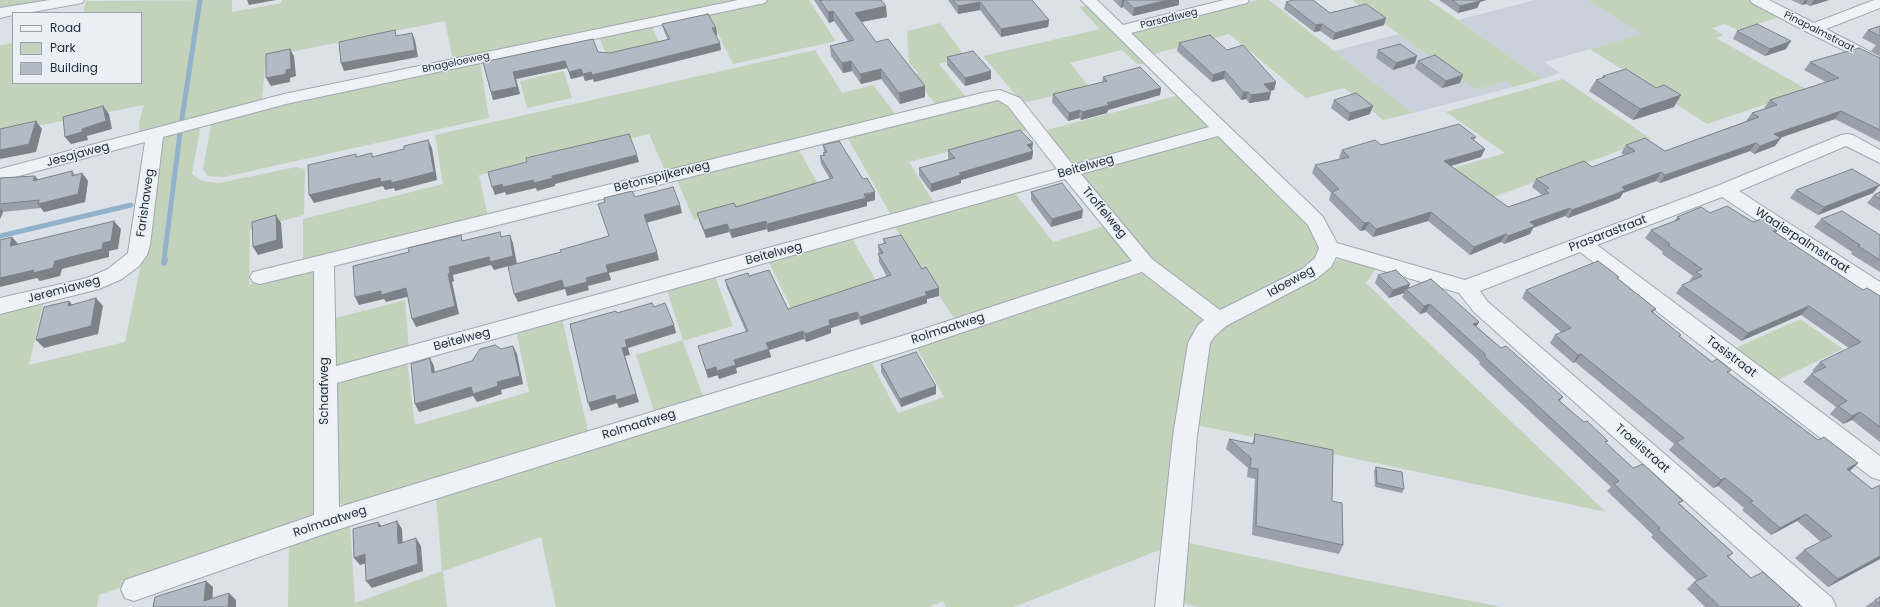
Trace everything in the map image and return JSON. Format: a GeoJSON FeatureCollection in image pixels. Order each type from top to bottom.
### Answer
{"type":"FeatureCollection","features":[{"type":"Feature","properties":{"kind":"street"},"geometry":{"type":"LineString","coordinates":[[0,14],[77,0]]}},
{"type":"Feature","properties":{"kind":"street","name":"Bhageloeweg"},"geometry":{"type":"LineString","coordinates":[[155,134],[291,98],[760,0]]}},
{"type":"Feature","properties":{"kind":"street"},"geometry":{"type":"LineString","coordinates":[[1088,0],[1223,129],[1316,222],[1329,248],[1466,288]]}},
{"type":"Feature","properties":{"kind":"street","name":"Parsadiweg"},"geometry":{"type":"LineString","coordinates":[[1120,31],[1242,0]]}},
{"type":"Feature","properties":{"kind":"street","name":"Pinapalmstraat"},"geometry":{"type":"LineString","coordinates":[[1757,0],[1880,63]]}},
{"type":"Feature","properties":{"kind":"street"},"geometry":{"type":"LineString","coordinates":[[1813,29],[1880,3]]}},
{"type":"Feature","properties":{"kind":"street","name":"Troffelweg"},"geometry":{"type":"LineString","coordinates":[[1000,95],[1014,102],[1069,172],[1145,264],[1218,320]]}},
{"type":"Feature","properties":{"kind":"street","name":"Betonspijkerweg"},"geometry":{"type":"LineString","coordinates":[[260,277],[978,98],[1000,95]]}},
{"type":"Feature","properties":{"kind":"street","name":"Beitelweg"},"geometry":{"type":"LineString","coordinates":[[325,378],[1223,129]]}},
{"type":"Feature","properties":{"kind":"street","name":"Jesajaweg"},"geometry":{"type":"LineString","coordinates":[[0,175],[155,134]]}},
{"type":"Feature","properties":{"kind":"street","name":"Farishaweg"},"geometry":{"type":"LineString","coordinates":[[126,267],[137,255],[140,245],[155,134]]}},
{"type":"Feature","properties":{"kind":"street","name":"Prasarastraat"},"geometry":{"type":"LineString","coordinates":[[1466,288],[1724,190],[1847,139],[1880,158]]}},
{"type":"Feature","properties":{"kind":"street","name":"Waaierpalmstraat"},"geometry":{"type":"LineString","coordinates":[[1724,190],[1880,292]]}},
{"type":"Feature","properties":{"kind":"street","name":"Tasistraat"},"geometry":{"type":"LineString","coordinates":[[1582,244],[1880,470]]}},
{"type":"Feature","properties":{"kind":"street","name":"Idoeweg"},"geometry":{"type":"LineString","coordinates":[[1169,607],[1185,436],[1199,343],[1206,331],[1218,320],[1309,274],[1324,262],[1329,248]]}},
{"type":"Feature","properties":{"kind":"street","name":"Schaafweg"},"geometry":{"type":"LineString","coordinates":[[324,260],[326,522]]}},
{"type":"Feature","properties":{"kind":"street","name":"Rolmaatweg"},"geometry":{"type":"LineString","coordinates":[[134,589],[326,522],[911,341],[1145,264]]}},
{"type":"Feature","properties":{"kind":"street","name":"Jeremiaweg"},"geometry":{"type":"LineString","coordinates":[[0,306],[92,284],[104,280],[126,267]]}},
{"type":"Feature","properties":{"kind":"street","name":"Troelistraat"},"geometry":{"type":"LineString","coordinates":[[1466,288],[1481,307],[1822,607]]}},
{"type":"Feature","properties":{"kind":"shaded area"},"geometry":{"type":"Polygon","coordinates":[[[1535,0],[1587,0],[1644,34],[1544,62],[1560,73],[1542,79],[1458,20],[1535,0]]]}},
{"type":"Feature","properties":{"kind":"shaded area"},"geometry":{"type":"Polygon","coordinates":[[[1399,34],[1476,90],[1506,81],[1513,87],[1413,113],[1334,51],[1399,34]]]}},
{"type":"Feature","properties":{"kind":"green space"},"geometry":{"type":"Polygon","coordinates":[[[0,0],[68,0],[0,12],[0,0]]]}},
{"type":"Feature","properties":{"kind":"green space"},"geometry":{"type":"Polygon","coordinates":[[[232,0],[232,12],[281,3],[282,0],[746,0],[453,61],[445,21],[266,57],[262,100],[140,136],[139,123],[144,105],[0,133],[0,45],[12,43],[12,84],[142,84],[142,12],[83,12],[86,1],[232,0]]]}},
{"type":"Feature","properties":{"kind":"green space"},"geometry":{"type":"Polygon","coordinates":[[[770,0],[809,0],[836,41],[733,64],[708,13],[770,0]]]}},
{"type":"Feature","properties":{"kind":"green space"},"geometry":{"type":"Polygon","coordinates":[[[1258,0],[1269,0],[1413,113],[1383,120],[1344,88],[1306,98],[1229,34],[1150,55],[1131,36],[1132,32],[1138,29],[1258,0]]]}},
{"type":"Feature","properties":{"kind":"green space"},"geometry":{"type":"Polygon","coordinates":[[[1352,0],[1429,0],[1542,79],[1513,87],[1506,81],[1476,90],[1352,0]]]}},
{"type":"Feature","properties":{"kind":"green space"},"geometry":{"type":"Polygon","coordinates":[[[1587,0],[1751,0],[1783,16],[1737,30],[1725,24],[1712,28],[1723,35],[1716,38],[1808,90],[1707,124],[1590,49],[1643,34],[1587,0]]]}},
{"type":"Feature","properties":{"kind":"green space"},"geometry":{"type":"Polygon","coordinates":[[[1088,5],[1148,64],[1137,64],[1122,50],[1070,63],[1090,88],[1022,103],[983,56],[1100,29],[1079,7],[1088,5]]]}},
{"type":"Feature","properties":{"kind":"green space"},"geometry":{"type":"Polygon","coordinates":[[[940,23],[966,57],[939,64],[966,97],[936,105],[913,75],[918,73],[909,63],[907,31],[940,23]]]}},
{"type":"Feature","properties":{"kind":"green space"},"geometry":{"type":"Polygon","coordinates":[[[652,26],[661,47],[608,59],[599,37],[652,26]]]}},
{"type":"Feature","properties":{"kind":"green space"},"geometry":{"type":"Polygon","coordinates":[[[815,50],[842,93],[873,85],[896,115],[666,173],[649,134],[479,175],[488,217],[303,263],[303,219],[443,184],[435,135],[815,50]]]}},
{"type":"Feature","properties":{"kind":"green space"},"geometry":{"type":"Polygon","coordinates":[[[480,62],[489,118],[224,177],[208,176],[203,169],[211,124],[235,113],[480,62]]]}},
{"type":"Feature","properties":{"kind":"green space"},"geometry":{"type":"Polygon","coordinates":[[[564,71],[572,98],[527,108],[520,81],[564,71]]]}},
{"type":"Feature","properties":{"kind":"green space"},"geometry":{"type":"Polygon","coordinates":[[[1563,79],[1651,139],[1488,199],[1450,169],[1505,153],[1446,112],[1563,79]]]}},
{"type":"Feature","properties":{"kind":"green space"},"geometry":{"type":"Polygon","coordinates":[[[1180,95],[1211,125],[1207,129],[1079,163],[1072,163],[1065,159],[1043,131],[1180,95]]]}},
{"type":"Feature","properties":{"kind":"green space"},"geometry":{"type":"Polygon","coordinates":[[[996,100],[1004,101],[1029,130],[909,162],[936,206],[892,217],[846,135],[996,100]]]}},
{"type":"Feature","properties":{"kind":"green space"},"geometry":{"type":"Polygon","coordinates":[[[197,126],[200,129],[192,174],[202,181],[219,183],[296,167],[305,169],[304,215],[250,230],[249,285],[307,269],[316,269],[317,504],[313,516],[304,523],[99,595],[97,607],[0,607],[0,312],[44,301],[29,365],[125,342],[143,254],[161,140],[171,134],[197,126]]]}},
{"type":"Feature","properties":{"kind":"green space"},"geometry":{"type":"Polygon","coordinates":[[[1217,136],[1226,138],[1304,216],[1321,246],[1319,255],[1311,265],[1228,308],[1217,309],[1152,267],[1083,178],[1085,171],[1217,136]]]}},
{"type":"Feature","properties":{"kind":"green space"},"geometry":{"type":"Polygon","coordinates":[[[797,147],[820,187],[694,220],[676,178],[797,147]]]}},
{"type":"Feature","properties":{"kind":"green space"},"geometry":{"type":"Polygon","coordinates":[[[1014,192],[1053,242],[1108,225],[1131,256],[1134,265],[956,321],[894,226],[1014,192]]]}},
{"type":"Feature","properties":{"kind":"green space"},"geometry":{"type":"Polygon","coordinates":[[[851,237],[878,284],[792,310],[768,260],[851,237]]]}},
{"type":"Feature","properties":{"kind":"green space"},"geometry":{"type":"Polygon","coordinates":[[[1337,260],[1350,260],[1376,268],[1366,283],[1606,512],[1197,425],[1210,337],[1224,325],[1325,271],[1337,260]]]}},
{"type":"Feature","properties":{"kind":"green space"},"geometry":{"type":"Polygon","coordinates":[[[1143,273],[1153,278],[1209,321],[1167,547],[1014,607],[946,607],[943,601],[929,607],[556,607],[541,537],[443,571],[447,607],[288,607],[289,542],[350,523],[355,603],[442,571],[436,495],[870,360],[898,413],[944,397],[915,345],[1143,273]]]}},
{"type":"Feature","properties":{"kind":"green space"},"geometry":{"type":"Polygon","coordinates":[[[715,276],[733,326],[683,341],[704,399],[655,414],[636,355],[683,340],[667,290],[715,276]]]}},
{"type":"Feature","properties":{"kind":"green space"},"geometry":{"type":"Polygon","coordinates":[[[405,300],[409,350],[334,368],[328,320],[405,300]]]}},
{"type":"Feature","properties":{"kind":"green space"},"geometry":{"type":"Polygon","coordinates":[[[562,318],[589,435],[350,506],[339,503],[333,496],[336,382],[407,361],[415,425],[529,392],[516,330],[562,318]]]}},
{"type":"Feature","properties":{"kind":"green space"},"geometry":{"type":"Polygon","coordinates":[[[1800,319],[1843,349],[1771,383],[1729,351],[1800,319]]]}},
{"type":"Feature","properties":{"kind":"green space"},"geometry":{"type":"Polygon","coordinates":[[[1184,542],[1349,577],[1502,607],[1199,607],[1177,602],[1184,542]]]}},
{"type":"Feature","properties":{"kind":"building"},"geometry":{"type":"Polygon","coordinates":[[[820,0],[881,0],[886,6],[855,13],[876,42],[888,39],[925,86],[899,93],[881,69],[860,74],[851,61],[842,63],[830,46],[854,40],[833,11],[828,12],[820,0]]]}},
{"type":"Feature","properties":{"kind":"building"},"geometry":{"type":"Polygon","coordinates":[[[953,0],[1032,0],[1049,20],[1001,29],[980,2],[958,6],[953,0]]]}},
{"type":"Feature","properties":{"kind":"building"},"geometry":{"type":"Polygon","coordinates":[[[1125,0],[1168,0],[1134,8],[1125,0]]]}},
{"type":"Feature","properties":{"kind":"building"},"geometry":{"type":"Polygon","coordinates":[[[1293,0],[1313,0],[1330,13],[1366,4],[1386,18],[1335,33],[1322,24],[1316,25],[1286,2],[1293,0]]]}},
{"type":"Feature","properties":{"kind":"building"},"geometry":{"type":"Polygon","coordinates":[[[1452,0],[1479,0],[1480,1],[1460,6],[1452,0]]]}},
{"type":"Feature","properties":{"kind":"building"},"geometry":{"type":"Polygon","coordinates":[[[708,14],[716,28],[712,28],[720,43],[592,75],[591,72],[583,74],[581,69],[569,72],[565,61],[513,72],[517,87],[491,92],[483,62],[593,39],[598,52],[610,53],[670,39],[662,24],[708,14]]]}},
{"type":"Feature","properties":{"kind":"building"},"geometry":{"type":"Polygon","coordinates":[[[1757,24],[1791,41],[1770,49],[1737,31],[1757,24]]]}},
{"type":"Feature","properties":{"kind":"building"},"geometry":{"type":"Polygon","coordinates":[[[1880,26],[1880,36],[1868,30],[1880,26]]]}},
{"type":"Feature","properties":{"kind":"building"},"geometry":{"type":"Polygon","coordinates":[[[395,30],[396,36],[412,33],[415,50],[341,63],[339,42],[395,30]]]}},
{"type":"Feature","properties":{"kind":"building"},"geometry":{"type":"Polygon","coordinates":[[[1210,35],[1227,50],[1243,45],[1276,82],[1264,84],[1271,92],[1251,95],[1248,92],[1243,92],[1225,71],[1213,75],[1179,43],[1210,35]]]}},
{"type":"Feature","properties":{"kind":"building"},"geometry":{"type":"Polygon","coordinates":[[[1400,44],[1417,56],[1396,63],[1378,50],[1400,44]]]}},
{"type":"Feature","properties":{"kind":"building"},"geometry":{"type":"Polygon","coordinates":[[[1859,48],[1880,58],[1880,130],[1841,111],[1774,134],[1781,138],[1760,146],[1756,143],[1665,175],[1661,172],[1622,187],[1625,190],[1613,195],[1572,210],[1570,208],[1530,222],[1535,226],[1508,236],[1506,234],[1474,247],[1431,212],[1376,229],[1369,222],[1364,223],[1332,192],[1339,189],[1315,165],[1349,157],[1342,150],[1375,140],[1381,145],[1459,124],[1476,137],[1471,138],[1485,149],[1444,161],[1508,207],[1549,193],[1545,190],[1549,188],[1536,179],[1584,161],[1592,167],[1635,151],[1626,145],[1645,138],[1665,151],[1759,117],[1752,113],[1777,105],[1770,100],[1839,78],[1810,62],[1859,48]]]}},
{"type":"Feature","properties":{"kind":"building"},"geometry":{"type":"Polygon","coordinates":[[[290,49],[291,69],[286,70],[286,74],[266,78],[266,54],[290,49]]]}},
{"type":"Feature","properties":{"kind":"building"},"geometry":{"type":"Polygon","coordinates":[[[973,51],[991,71],[965,78],[947,57],[973,51]]]}},
{"type":"Feature","properties":{"kind":"building"},"geometry":{"type":"Polygon","coordinates":[[[1435,55],[1463,75],[1446,81],[1418,61],[1435,55]]]}},
{"type":"Feature","properties":{"kind":"building"},"geometry":{"type":"Polygon","coordinates":[[[1140,67],[1161,88],[1107,103],[1109,105],[1082,112],[1080,110],[1069,113],[1053,94],[1107,81],[1103,77],[1140,67]]]}},
{"type":"Feature","properties":{"kind":"building"},"geometry":{"type":"Polygon","coordinates":[[[1626,69],[1656,88],[1664,85],[1681,95],[1640,109],[1596,80],[1605,77],[1603,76],[1626,69]]]}},
{"type":"Feature","properties":{"kind":"building"},"geometry":{"type":"Polygon","coordinates":[[[1356,93],[1373,106],[1350,113],[1334,100],[1356,93]]]}},
{"type":"Feature","properties":{"kind":"building"},"geometry":{"type":"Polygon","coordinates":[[[103,106],[106,121],[82,129],[82,132],[65,137],[63,117],[103,106]]]}},
{"type":"Feature","properties":{"kind":"building"},"geometry":{"type":"Polygon","coordinates":[[[36,121],[29,144],[0,150],[0,129],[36,121]]]}},
{"type":"Feature","properties":{"kind":"building"},"geometry":{"type":"Polygon","coordinates":[[[1020,130],[1033,143],[1027,145],[1033,151],[959,173],[961,175],[931,184],[919,168],[955,158],[948,150],[1020,130]]]}},
{"type":"Feature","properties":{"kind":"building"},"geometry":{"type":"Polygon","coordinates":[[[629,134],[637,155],[552,176],[553,178],[534,183],[533,180],[503,187],[502,184],[492,187],[488,172],[527,162],[526,158],[629,134]]]}},
{"type":"Feature","properties":{"kind":"building"},"geometry":{"type":"Polygon","coordinates":[[[428,140],[434,172],[391,183],[391,180],[381,182],[380,178],[309,195],[308,165],[356,154],[356,157],[372,153],[372,157],[404,149],[404,146],[428,140]]]}},
{"type":"Feature","properties":{"kind":"building"},"geometry":{"type":"Polygon","coordinates":[[[839,141],[863,179],[867,178],[875,192],[864,194],[866,198],[767,224],[766,221],[730,230],[727,224],[704,230],[697,213],[734,203],[736,207],[833,178],[820,156],[825,155],[823,153],[827,152],[823,145],[839,141]]]}},
{"type":"Feature","properties":{"kind":"building"},"geometry":{"type":"Polygon","coordinates":[[[1852,169],[1880,185],[1824,207],[1796,190],[1852,169]]]}},
{"type":"Feature","properties":{"kind":"building"},"geometry":{"type":"Polygon","coordinates":[[[72,171],[72,176],[82,173],[78,194],[38,204],[39,200],[0,204],[0,178],[35,176],[33,181],[72,171]]]}},
{"type":"Feature","properties":{"kind":"building"},"geometry":{"type":"Polygon","coordinates":[[[1062,183],[1083,210],[1052,219],[1031,192],[1062,183]]]}},
{"type":"Feature","properties":{"kind":"building"},"geometry":{"type":"Polygon","coordinates":[[[673,187],[680,205],[644,215],[657,252],[606,265],[608,272],[586,278],[587,282],[564,288],[562,280],[514,294],[508,266],[561,252],[560,250],[609,236],[598,204],[605,202],[604,198],[632,191],[635,197],[673,187]]]}},
{"type":"Feature","properties":{"kind":"building"},"geometry":{"type":"Polygon","coordinates":[[[1880,192],[1880,199],[1874,195],[1880,192]]]}},
{"type":"Feature","properties":{"kind":"building"},"geometry":{"type":"Polygon","coordinates":[[[1727,206],[1753,222],[1764,218],[1780,228],[1773,231],[1863,290],[1867,288],[1880,296],[1880,427],[1860,412],[1852,416],[1838,406],[1847,401],[1811,374],[1826,367],[1820,362],[1861,342],[1809,306],[1748,333],[1682,285],[1702,276],[1696,272],[1702,269],[1668,245],[1670,244],[1651,230],[1680,219],[1677,217],[1701,207],[1710,213],[1727,206]]]}},
{"type":"Feature","properties":{"kind":"building"},"geometry":{"type":"Polygon","coordinates":[[[1842,211],[1880,235],[1880,260],[1821,219],[1842,211]]]}},
{"type":"Feature","properties":{"kind":"building"},"geometry":{"type":"Polygon","coordinates":[[[276,215],[277,240],[253,247],[252,222],[276,215]]]}},
{"type":"Feature","properties":{"kind":"building"},"geometry":{"type":"Polygon","coordinates":[[[114,221],[111,241],[103,243],[102,249],[55,261],[53,268],[33,273],[34,270],[0,278],[0,240],[12,237],[10,246],[114,221]]]}},
{"type":"Feature","properties":{"kind":"building"},"geometry":{"type":"Polygon","coordinates":[[[500,232],[501,237],[510,235],[513,256],[490,262],[489,257],[449,267],[450,273],[448,274],[455,306],[412,319],[406,288],[381,295],[381,291],[355,297],[353,266],[409,252],[408,248],[461,235],[462,241],[500,232]]]}},
{"type":"Feature","properties":{"kind":"building"},"geometry":{"type":"Polygon","coordinates":[[[901,235],[922,269],[926,267],[939,288],[925,292],[927,295],[860,317],[857,312],[829,320],[830,325],[805,334],[803,331],[766,343],[769,349],[734,360],[736,365],[717,371],[716,367],[706,370],[698,346],[748,331],[725,280],[748,273],[749,276],[769,270],[788,309],[891,275],[878,254],[883,253],[878,245],[886,243],[883,239],[901,235]]]}},
{"type":"Feature","properties":{"kind":"building"},"geometry":{"type":"Polygon","coordinates":[[[1598,261],[1656,309],[1651,311],[1681,335],[1679,336],[1712,362],[1717,359],[1731,370],[1727,372],[1818,440],[1824,437],[1858,463],[1847,469],[1872,489],[1880,485],[1880,556],[1838,579],[1804,550],[1832,536],[1806,514],[1780,528],[1750,502],[1753,501],[1725,478],[1721,480],[1676,442],[1684,438],[1581,354],[1578,355],[1555,335],[1571,328],[1526,290],[1598,261]]]}},
{"type":"Feature","properties":{"kind":"building"},"geometry":{"type":"Polygon","coordinates":[[[1396,270],[1410,284],[1393,290],[1378,275],[1396,270]]]}},
{"type":"Feature","properties":{"kind":"building"},"geometry":{"type":"Polygon","coordinates":[[[1431,279],[1479,322],[1473,324],[1501,348],[1506,346],[1563,397],[1558,400],[1584,422],[1587,421],[1608,441],[1605,442],[1633,468],[1643,464],[1683,501],[1678,503],[1733,553],[1727,556],[1751,578],[1763,572],[1800,605],[1797,607],[1720,607],[1694,582],[1707,576],[1614,484],[1619,481],[1430,304],[1424,306],[1406,289],[1431,279]]]}},
{"type":"Feature","properties":{"kind":"building"},"geometry":{"type":"Polygon","coordinates":[[[96,298],[91,326],[36,340],[44,307],[69,301],[68,306],[96,298]]]}},
{"type":"Feature","properties":{"kind":"building"},"geometry":{"type":"Polygon","coordinates":[[[652,303],[654,307],[665,303],[674,325],[625,340],[627,347],[622,348],[636,394],[616,400],[615,395],[588,403],[570,324],[652,303]]]}},
{"type":"Feature","properties":{"kind":"building"},"geometry":{"type":"Polygon","coordinates":[[[495,345],[501,349],[513,346],[520,376],[497,382],[498,386],[473,394],[471,387],[415,404],[411,364],[430,358],[432,373],[472,361],[480,349],[495,345]]]}},
{"type":"Feature","properties":{"kind":"building"},"geometry":{"type":"Polygon","coordinates":[[[916,352],[936,386],[900,399],[881,364],[916,352]]]}},
{"type":"Feature","properties":{"kind":"building"},"geometry":{"type":"Polygon","coordinates":[[[1255,434],[1333,450],[1332,501],[1342,503],[1343,545],[1256,526],[1258,469],[1250,468],[1251,458],[1229,439],[1254,444],[1255,434]]]}},
{"type":"Feature","properties":{"kind":"building"},"geometry":{"type":"Polygon","coordinates":[[[1376,467],[1402,472],[1404,489],[1377,483],[1376,467]]]}},
{"type":"Feature","properties":{"kind":"building"},"geometry":{"type":"Polygon","coordinates":[[[397,521],[398,544],[416,538],[418,564],[366,581],[365,554],[354,558],[353,529],[378,522],[379,527],[397,521]]]}},
{"type":"Feature","properties":{"kind":"building"},"geometry":{"type":"Polygon","coordinates":[[[206,581],[204,601],[229,593],[228,607],[153,607],[155,597],[206,581]]]}},
{"type":"Feature","properties":{"kind":"building"},"geometry":{"type":"Polygon","coordinates":[[[1880,597],[1880,604],[1875,600],[1880,597]]]}},
{"type":"Feature","properties":{"kind":"waterway"},"geometry":{"type":"LineString","coordinates":[[182,118],[200,0]]}},
{"type":"Feature","properties":{"kind":"waterway"},"geometry":{"type":"LineString","coordinates":[[164,260],[180,133]]}},
{"type":"Feature","properties":{"kind":"waterway"},"geometry":{"type":"LineString","coordinates":[[0,236],[131,205]]}},
{"type":"Feature","properties":{"kind":"waterway"},"geometry":{"type":"LineString","coordinates":[[164,263],[165,259]]}}]}
